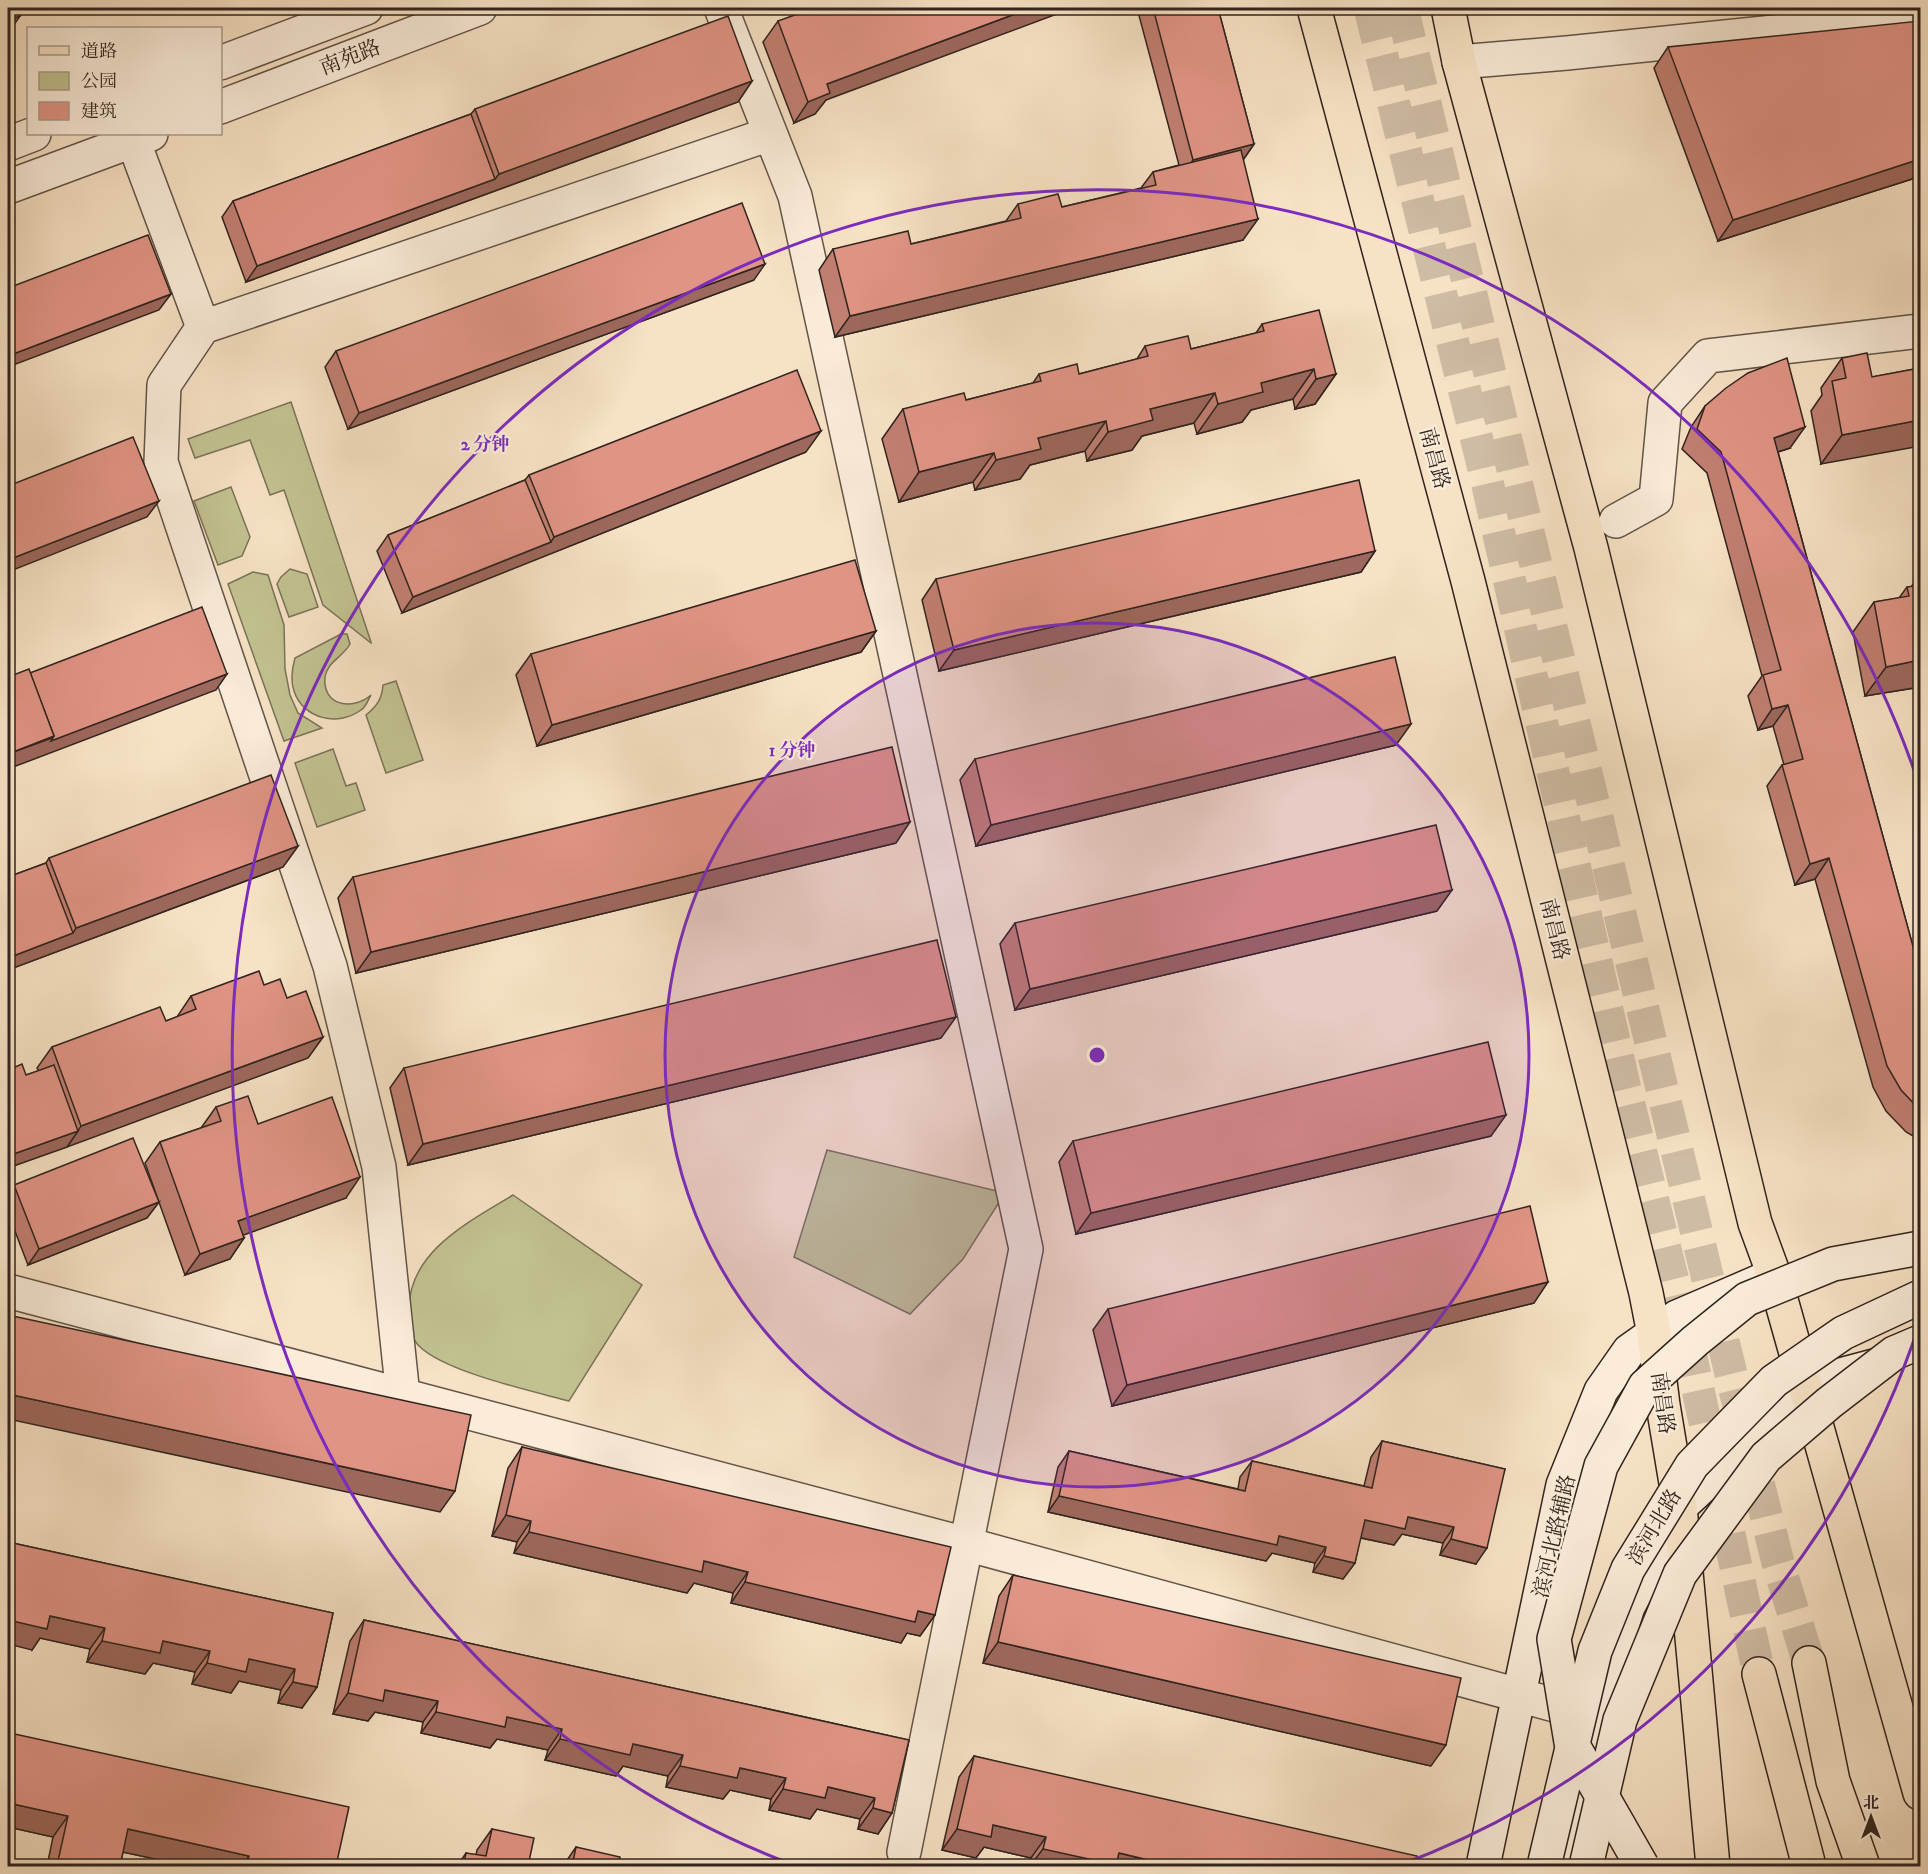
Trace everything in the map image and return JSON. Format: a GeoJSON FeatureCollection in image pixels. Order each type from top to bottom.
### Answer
{"type":"FeatureCollection","features":[{"type":"Feature","properties":{"kind":"main road","name":"南昌路"},"geometry":{"type":"LineString","coordinates":[[1314,8],[1468,581],[1646,1293],[1680,1507],[1713,1866]]}},
{"type":"Feature","properties":{"kind":"main road"},"geometry":{"type":"LineString","coordinates":[[1448,8],[1459,62],[1591,548],[1755,1223],[1773,1275],[1920,1793]]}},
{"type":"Feature","properties":{"kind":"main road"},"geometry":{"type":"LineString","coordinates":[[1809,1663],[1833,1781],[1863,1866]]}},
{"type":"Feature","properties":{"kind":"main road"},"geometry":{"type":"LineString","coordinates":[[1759,1674],[1809,1866]]}},
{"type":"Feature","properties":{"kind":"street","name":"南苑路"},"geometry":{"type":"LineString","coordinates":[[222,62],[366,8]]}},
{"type":"Feature","properties":{"kind":"street","name":"南苑路"},"geometry":{"type":"LineString","coordinates":[[222,106],[480,8]]}},
{"type":"Feature","properties":{"kind":"street"},"geometry":{"type":"LineString","coordinates":[[721,8],[795,196],[1026,1249],[904,1852]]}},
{"type":"Feature","properties":{"kind":"street"},"geometry":{"type":"LineString","coordinates":[[1459,62],[1920,17]]}},
{"type":"Feature","properties":{"kind":"street"},"geometry":{"type":"LineString","coordinates":[[403,1396],[379,1167],[330,966],[161,462],[164,385],[203,327],[770,134]]}},
{"type":"Feature","properties":{"kind":"street"},"geometry":{"type":"LineString","coordinates":[[8,144],[31,135]]}},
{"type":"Feature","properties":{"kind":"street"},"geometry":{"type":"LineString","coordinates":[[8,187],[142,137],[203,327]]}},
{"type":"Feature","properties":{"kind":"street"},"geometry":{"type":"LineString","coordinates":[[1616,521],[1656,499],[1665,403],[1708,356],[1920,331]]}},
{"type":"Feature","properties":{"kind":"street","name":"滨河北路辅路"},"geometry":{"type":"LineString","coordinates":[[1483,1866],[1563,1485],[1601,1391],[1629,1351],[1677,1317],[1804,1262],[1920,1240]]}},
{"type":"Feature","properties":{"kind":"street"},"geometry":{"type":"LineString","coordinates":[[1642,1866],[1571,1742],[1554,1639],[1601,1466],[1645,1386],[1747,1299],[1833,1264],[1920,1248]]}},
{"type":"Feature","properties":{"kind":"street"},"geometry":{"type":"LineString","coordinates":[[8,1291],[966,1544],[1593,1716]]}},
{"type":"Feature","properties":{"kind":"street","name":"滨河北路"},"geometry":{"type":"LineString","coordinates":[[1544,1866],[1595,1651],[1628,1569],[1692,1465],[1773,1381],[1843,1333],[1920,1297]]}},
{"type":"Feature","properties":{"kind":"street"},"geometry":{"type":"LineString","coordinates":[[1586,1866],[1620,1720],[1680,1574],[1766,1457],[1828,1403],[1894,1353],[1920,1342]]}},
{"type":"Feature","properties":{"kind":"street"},"geometry":{"type":"LineString","coordinates":[[1568,1866],[1593,1716],[1628,1607],[1680,1507],[1806,1390],[1838,1376],[1920,1353]]}},
{"type":"Feature","properties":{"kind":"green space"},"geometry":{"type":"Polygon","coordinates":[[[291,402],[371,643],[323,605],[284,490],[270,495],[250,440],[195,458],[188,439],[291,402]]]}},
{"type":"Feature","properties":{"kind":"green space"},"geometry":{"type":"Polygon","coordinates":[[[231,487],[250,537],[242,556],[218,565],[194,501],[231,487]]]}},
{"type":"Feature","properties":{"kind":"green space"},"geometry":{"type":"Polygon","coordinates":[[[290,569],[307,574],[318,607],[289,617],[277,584],[290,569]]]}},
{"type":"Feature","properties":{"kind":"green space"},"geometry":{"type":"Polygon","coordinates":[[[253,572],[268,575],[284,625],[285,669],[290,695],[298,713],[322,728],[284,741],[228,584],[253,572]]]}},
{"type":"Feature","properties":{"kind":"green space"},"geometry":{"type":"Polygon","coordinates":[[[341,634],[347,634],[350,644],[326,672],[325,687],[328,694],[333,700],[348,704],[364,700],[371,695],[363,709],[352,715],[332,719],[313,714],[305,708],[294,691],[292,674],[295,658],[341,634]]]}},
{"type":"Feature","properties":{"kind":"green space"},"geometry":{"type":"Polygon","coordinates":[[[396,681],[423,760],[386,773],[366,715],[378,702],[383,685],[396,681]]]}},
{"type":"Feature","properties":{"kind":"green space"},"geometry":{"type":"Polygon","coordinates":[[[333,749],[346,786],[356,783],[365,810],[317,827],[295,763],[333,749]]]}},
{"type":"Feature","properties":{"kind":"green space"},"geometry":{"type":"Polygon","coordinates":[[[827,1150],[1005,1193],[963,1259],[910,1314],[794,1257],[827,1150]]]}},
{"type":"Feature","properties":{"kind":"green space"},"geometry":{"type":"Polygon","coordinates":[[[513,1195],[642,1285],[569,1401],[490,1380],[448,1364],[419,1346],[411,1330],[409,1312],[411,1291],[418,1272],[429,1256],[460,1228],[513,1195]]]}},
{"type":"Feature","properties":{"kind":"building"},"geometry":{"type":"Polygon","coordinates":[[[8,8],[17,8],[20,16],[8,20],[8,8]]]}},
{"type":"Feature","properties":{"kind":"building"},"geometry":{"type":"Polygon","coordinates":[[[814,8],[1031,8],[827,84],[830,93],[808,102],[778,21],[814,8]]]}},
{"type":"Feature","properties":{"kind":"building"},"geometry":{"type":"Polygon","coordinates":[[[1153,8],[1218,8],[1254,144],[1193,160],[1153,8]]]}},
{"type":"Feature","properties":{"kind":"building"},"geometry":{"type":"Polygon","coordinates":[[[728,16],[752,81],[499,174],[475,109],[728,16]]]}},
{"type":"Feature","properties":{"kind":"building"},"geometry":{"type":"Polygon","coordinates":[[[1920,21],[1920,159],[1733,220],[1668,47],[1920,21]]]}},
{"type":"Feature","properties":{"kind":"building"},"geometry":{"type":"Polygon","coordinates":[[[471,114],[495,179],[257,266],[233,201],[471,114]]]}},
{"type":"Feature","properties":{"kind":"building"},"geometry":{"type":"Polygon","coordinates":[[[1241,150],[1258,219],[850,316],[833,249],[908,231],[911,244],[1021,218],[1018,204],[1058,194],[1062,207],[1156,185],[1153,172],[1241,150]]]}},
{"type":"Feature","properties":{"kind":"building"},"geometry":{"type":"Polygon","coordinates":[[[742,203],[765,264],[359,413],[336,351],[742,203]]]}},
{"type":"Feature","properties":{"kind":"building"},"geometry":{"type":"Polygon","coordinates":[[[148,235],[171,294],[8,356],[8,288],[148,235]]]}},
{"type":"Feature","properties":{"kind":"building"},"geometry":{"type":"Polygon","coordinates":[[[1319,310],[1336,374],[1316,379],[1314,369],[1261,383],[1263,392],[1218,404],[1215,393],[1150,409],[1153,420],[1108,432],[1106,421],[1038,438],[1041,449],[996,460],[994,453],[919,472],[903,409],[964,393],[966,400],[1041,381],[1039,374],[1077,364],[1079,374],[1148,356],[1145,346],[1188,336],[1191,349],[1264,331],[1262,324],[1319,310]]]}},
{"type":"Feature","properties":{"kind":"building"},"geometry":{"type":"Polygon","coordinates":[[[1867,353],[1872,377],[1920,368],[1920,420],[1842,435],[1832,381],[1846,378],[1842,358],[1867,353]]]}},
{"type":"Feature","properties":{"kind":"building"},"geometry":{"type":"Polygon","coordinates":[[[1787,358],[1805,427],[1774,438],[1920,972],[1920,1110],[1901,1090],[1887,1066],[1829,858],[1810,864],[1782,765],[1803,759],[1788,705],[1772,709],[1763,675],[1781,670],[1721,452],[1697,429],[1705,406],[1726,388],[1748,373],[1787,358]]]}},
{"type":"Feature","properties":{"kind":"building"},"geometry":{"type":"Polygon","coordinates":[[[797,370],[821,431],[554,537],[529,475],[797,370]]]}},
{"type":"Feature","properties":{"kind":"building"},"geometry":{"type":"Polygon","coordinates":[[[133,437],[159,501],[8,560],[8,486],[133,437]]]}},
{"type":"Feature","properties":{"kind":"building"},"geometry":{"type":"Polygon","coordinates":[[[525,480],[551,542],[413,597],[388,535],[525,480]]]}},
{"type":"Feature","properties":{"kind":"building"},"geometry":{"type":"Polygon","coordinates":[[[1359,480],[1375,551],[954,650],[936,579],[1359,480]]]}},
{"type":"Feature","properties":{"kind":"building"},"geometry":{"type":"Polygon","coordinates":[[[855,560],[876,631],[552,725],[531,654],[855,560]]]}},
{"type":"Feature","properties":{"kind":"building"},"geometry":{"type":"Polygon","coordinates":[[[1920,585],[1920,660],[1886,667],[1874,602],[1909,596],[1907,587],[1920,585]]]}},
{"type":"Feature","properties":{"kind":"building"},"geometry":{"type":"Polygon","coordinates":[[[202,607],[227,674],[51,741],[54,736],[30,673],[202,607]]]}},
{"type":"Feature","properties":{"kind":"building"},"geometry":{"type":"Polygon","coordinates":[[[1395,657],[1411,724],[991,825],[975,759],[1395,657]]]}},
{"type":"Feature","properties":{"kind":"building"},"geometry":{"type":"Polygon","coordinates":[[[29,669],[54,736],[8,754],[8,677],[29,669]]]}},
{"type":"Feature","properties":{"kind":"building"},"geometry":{"type":"Polygon","coordinates":[[[892,747],[910,822],[371,952],[353,877],[892,747]]]}},
{"type":"Feature","properties":{"kind":"building"},"geometry":{"type":"Polygon","coordinates":[[[271,775],[298,846],[76,928],[49,858],[271,775]]]}},
{"type":"Feature","properties":{"kind":"building"},"geometry":{"type":"Polygon","coordinates":[[[1436,825],[1452,890],[1030,989],[1015,923],[1436,825]]]}},
{"type":"Feature","properties":{"kind":"building"},"geometry":{"type":"Polygon","coordinates":[[[46,863],[73,933],[8,958],[8,877],[46,863]]]}},
{"type":"Feature","properties":{"kind":"building"},"geometry":{"type":"Polygon","coordinates":[[[937,940],[956,1017],[423,1144],[404,1068],[937,940]]]}},
{"type":"Feature","properties":{"kind":"building"},"geometry":{"type":"Polygon","coordinates":[[[259,971],[264,985],[280,979],[287,998],[306,991],[323,1037],[81,1126],[52,1047],[160,1007],[166,1021],[196,1009],[191,996],[259,971]]]}},
{"type":"Feature","properties":{"kind":"building"},"geometry":{"type":"Polygon","coordinates":[[[1488,1042],[1506,1115],[1091,1213],[1073,1141],[1488,1042]]]}},
{"type":"Feature","properties":{"kind":"building"},"geometry":{"type":"Polygon","coordinates":[[[22,1064],[26,1075],[54,1065],[78,1131],[8,1156],[8,1070],[22,1064]]]}},
{"type":"Feature","properties":{"kind":"building"},"geometry":{"type":"Polygon","coordinates":[[[248,1096],[258,1124],[332,1097],[360,1177],[238,1221],[244,1238],[200,1254],[160,1142],[221,1121],[216,1107],[248,1096]]]}},
{"type":"Feature","properties":{"kind":"building"},"geometry":{"type":"Polygon","coordinates":[[[133,1138],[159,1202],[39,1249],[14,1185],[133,1138]]]}},
{"type":"Feature","properties":{"kind":"building"},"geometry":{"type":"Polygon","coordinates":[[[1530,1206],[1548,1282],[1127,1385],[1108,1309],[1530,1206]]]}},
{"type":"Feature","properties":{"kind":"building"},"geometry":{"type":"Polygon","coordinates":[[[8,1315],[471,1415],[455,1491],[8,1394],[8,1315]]]}},
{"type":"Feature","properties":{"kind":"building"},"geometry":{"type":"Polygon","coordinates":[[[1382,1441],[1505,1469],[1487,1548],[1451,1539],[1454,1527],[1408,1517],[1405,1529],[1365,1520],[1355,1563],[1324,1556],[1326,1547],[1279,1536],[1277,1545],[1059,1496],[1069,1451],[1245,1491],[1252,1461],[1372,1488],[1382,1441]]]}},
{"type":"Feature","properties":{"kind":"building"},"geometry":{"type":"Polygon","coordinates":[[[522,1447],[951,1547],[935,1615],[918,1611],[915,1622],[745,1582],[748,1572],[704,1561],[702,1572],[529,1532],[531,1521],[506,1515],[522,1447]]]}},
{"type":"Feature","properties":{"kind":"building"},"geometry":{"type":"Polygon","coordinates":[[[8,1542],[333,1613],[317,1687],[293,1682],[295,1669],[249,1659],[246,1672],[207,1663],[210,1651],[163,1641],[160,1653],[102,1641],[105,1628],[50,1616],[47,1629],[8,1620],[8,1542]]]}},
{"type":"Feature","properties":{"kind":"building"},"geometry":{"type":"Polygon","coordinates":[[[1013,1575],[1461,1678],[1446,1745],[998,1642],[1013,1575]]]}},
{"type":"Feature","properties":{"kind":"building"},"geometry":{"type":"Polygon","coordinates":[[[364,1620],[909,1740],[892,1813],[873,1808],[875,1798],[828,1787],[825,1798],[783,1789],[786,1778],[740,1768],[737,1778],[680,1766],[683,1755],[633,1744],[630,1755],[560,1739],[562,1729],[507,1717],[505,1727],[436,1712],[438,1701],[385,1690],[383,1701],[348,1693],[364,1620]]]}},
{"type":"Feature","properties":{"kind":"building"},"geometry":{"type":"Polygon","coordinates":[[[10,1733],[349,1807],[336,1866],[247,1866],[249,1856],[128,1829],[120,1866],[85,1866],[58,1861],[68,1816],[8,1803],[10,1733]]]}},
{"type":"Feature","properties":{"kind":"building"},"geometry":{"type":"Polygon","coordinates":[[[974,1756],[1417,1856],[1414,1866],[1168,1866],[1119,1853],[1116,1865],[1043,1849],[1046,1837],[993,1825],[991,1837],[957,1829],[974,1756]]]}},
{"type":"Feature","properties":{"kind":"building"},"geometry":{"type":"Polygon","coordinates":[[[492,1829],[534,1838],[528,1866],[463,1866],[466,1853],[486,1856],[492,1829]]]}},
{"type":"Feature","properties":{"kind":"building"},"geometry":{"type":"Polygon","coordinates":[[[576,1847],[620,1857],[618,1866],[572,1866],[576,1847]]]}},
{"type":"Feature","properties":{"kind":"tunnel"},"geometry":{"type":"LineString","coordinates":[[1370,8],[1486,477],[1624,1085],[1685,1329],[1759,1674]]}},
{"type":"Feature","properties":{"kind":"tunnel"},"geometry":{"type":"LineString","coordinates":[[1402,8],[1717,1317],[1778,1563],[1809,1663]]}}]}
